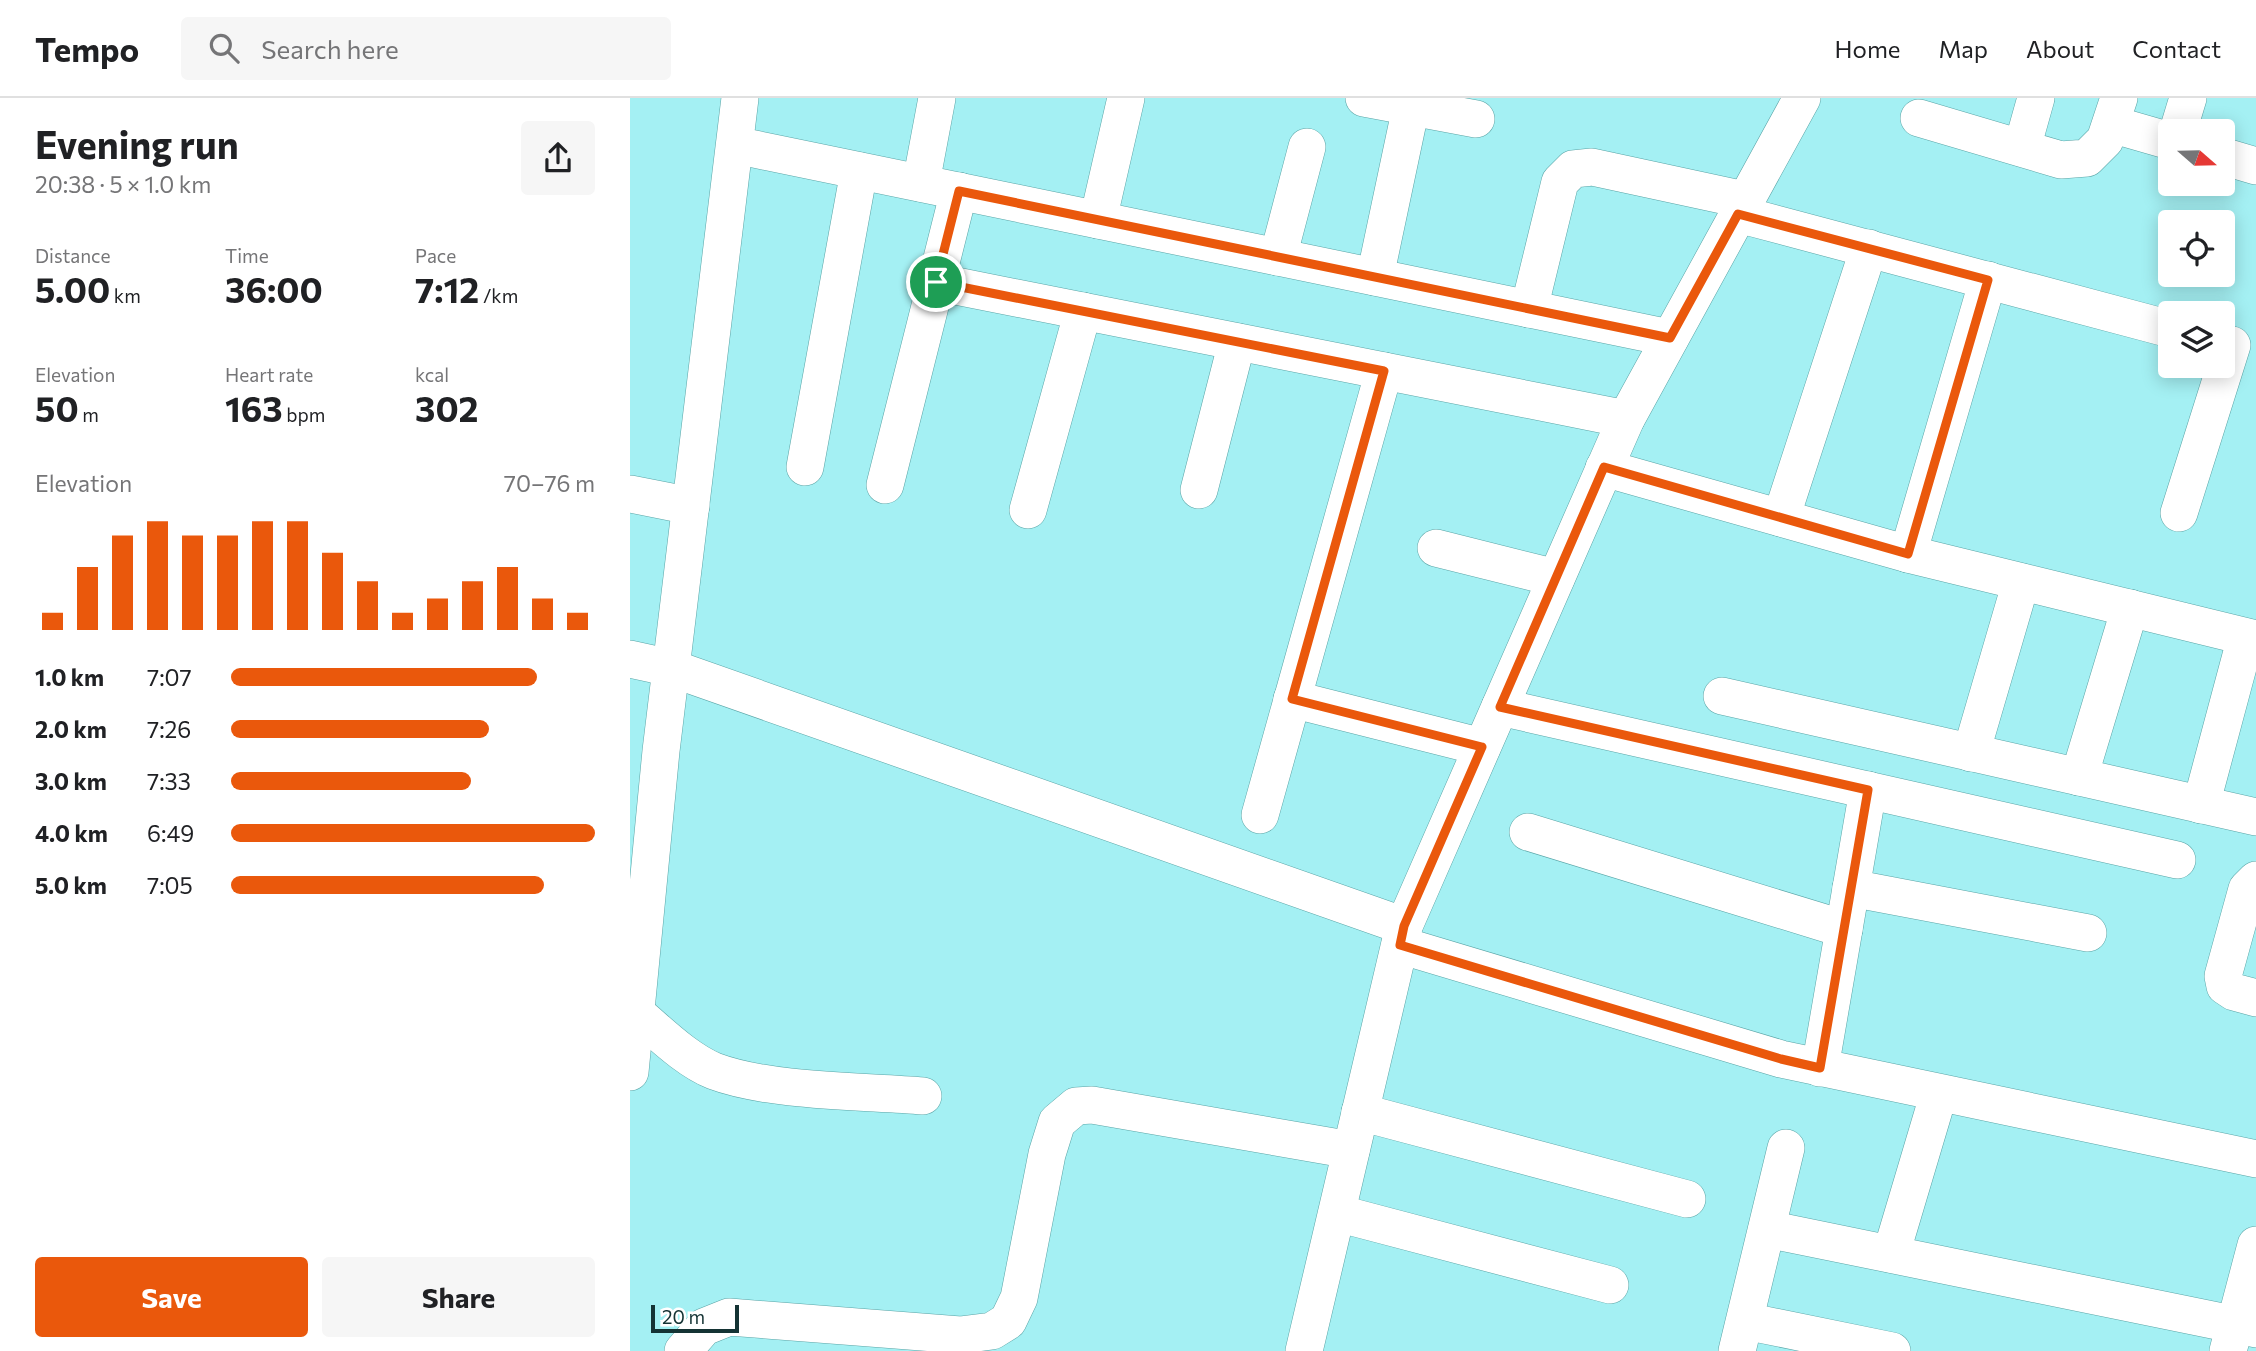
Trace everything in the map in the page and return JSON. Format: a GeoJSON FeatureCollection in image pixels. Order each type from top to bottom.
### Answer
{"type":"FeatureCollection","features":[{"type":"Feature","properties":{"kind":"street"},"geometry":{"type":"LineString","coordinates":[[630,1072],[636,1013],[635,961],[740,98]]}},
{"type":"Feature","properties":{"kind":"street"},"geometry":{"type":"LineString","coordinates":[[921,183],[937,98]]}},
{"type":"Feature","properties":{"kind":"street"},"geometry":{"type":"LineString","coordinates":[[1098,220],[1126,98]]}},
{"type":"Feature","properties":{"kind":"street"},"geometry":{"type":"LineString","coordinates":[[1364,98],[1476,119]]}},
{"type":"Feature","properties":{"kind":"street"},"geometry":{"type":"LineString","coordinates":[[1304,1351],[1402,936],[1626,419],[1802,98]]}},
{"type":"Feature","properties":{"kind":"street"},"geometry":{"type":"LineString","coordinates":[[2022,148],[2036,98]]}},
{"type":"Feature","properties":{"kind":"street"},"geometry":{"type":"LineString","coordinates":[[2182,119],[2188,98]]}},
{"type":"Feature","properties":{"kind":"street"},"geometry":{"type":"LineString","coordinates":[[1375,277],[1411,107]]}},
{"type":"Feature","properties":{"kind":"street"},"geometry":{"type":"LineString","coordinates":[[1919,118],[2062,160],[2087,158],[2105,140],[2115,111],[2158,134]]}},
{"type":"Feature","properties":{"kind":"street"},"geometry":{"type":"LineString","coordinates":[[735,145],[1670,338]]}},
{"type":"Feature","properties":{"kind":"street"},"geometry":{"type":"LineString","coordinates":[[1278,257],[1307,147]]}},
{"type":"Feature","properties":{"kind":"street"},"geometry":{"type":"LineString","coordinates":[[2235,160],[2256,166]]}},
{"type":"Feature","properties":{"kind":"street"},"geometry":{"type":"LineString","coordinates":[[1529,309],[1560,182],[1573,169],[1592,167],[1742,207],[1869,248],[2158,325]]}},
{"type":"Feature","properties":{"kind":"street"},"geometry":{"type":"LineString","coordinates":[[804,467],[859,170]]}},
{"type":"Feature","properties":{"kind":"street"},"geometry":{"type":"LineString","coordinates":[[885,485],[959,191]]}},
{"type":"Feature","properties":{"kind":"street"},"geometry":{"type":"LineString","coordinates":[[1781,518],[1869,248]]}},
{"type":"Feature","properties":{"kind":"street"},"geometry":{"type":"LineString","coordinates":[[1908,554],[1988,280]]}},
{"type":"Feature","properties":{"kind":"street"},"geometry":{"type":"LineString","coordinates":[[936,282],[1626,419]]}},
{"type":"Feature","properties":{"kind":"street"},"geometry":{"type":"LineString","coordinates":[[1028,510],[1083,311]]}},
{"type":"Feature","properties":{"kind":"street"},"geometry":{"type":"LineString","coordinates":[[1199,490],[1237,342]]}},
{"type":"Feature","properties":{"kind":"street"},"geometry":{"type":"LineString","coordinates":[[2179,513],[2237,346]]}},
{"type":"Feature","properties":{"kind":"street"},"geometry":{"type":"LineString","coordinates":[[1260,815],[1384,371]]}},
{"type":"Feature","properties":{"kind":"street"},"geometry":{"type":"LineString","coordinates":[[1604,467],[1908,554],[2251,638],[2201,805]]}},
{"type":"Feature","properties":{"kind":"street"},"geometry":{"type":"LineString","coordinates":[[630,494],[691,506]]}},
{"type":"Feature","properties":{"kind":"street"},"geometry":{"type":"LineString","coordinates":[[1436,548],[1556,578]]}},
{"type":"Feature","properties":{"kind":"street"},"geometry":{"type":"LineString","coordinates":[[1971,753],[2021,582]]}},
{"type":"Feature","properties":{"kind":"street"},"geometry":{"type":"LineString","coordinates":[[2079,777],[2130,608]]}},
{"type":"Feature","properties":{"kind":"street"},"geometry":{"type":"LineString","coordinates":[[630,659],[671,668],[1402,936],[1781,1059],[2256,1160]]}},
{"type":"Feature","properties":{"kind":"street"},"geometry":{"type":"LineString","coordinates":[[1722,696],[2256,817]]}},
{"type":"Feature","properties":{"kind":"street"},"geometry":{"type":"LineString","coordinates":[[1292,699],[1482,747]]}},
{"type":"Feature","properties":{"kind":"street"},"geometry":{"type":"LineString","coordinates":[[1500,707],[2177,860]]}},
{"type":"Feature","properties":{"kind":"street"},"geometry":{"type":"LineString","coordinates":[[1820,1068],[1868,790]]}},
{"type":"Feature","properties":{"kind":"street"},"geometry":{"type":"LineString","coordinates":[[1528,832],[1844,929]]}},
{"type":"Feature","properties":{"kind":"street"},"geometry":{"type":"LineString","coordinates":[[2256,880],[2247,889],[2223,976],[2225,986],[2234,992],[2256,998]]}},
{"type":"Feature","properties":{"kind":"street"},"geometry":{"type":"LineString","coordinates":[[1851,888],[2088,933]]}},
{"type":"Feature","properties":{"kind":"street"},"geometry":{"type":"LineString","coordinates":[[636,1013],[681,1050],[712,1070],[750,1080],[790,1086],[923,1096]]}},
{"type":"Feature","properties":{"kind":"street"},"geometry":{"type":"LineString","coordinates":[[1891,1254],[1939,1093]]}},
{"type":"Feature","properties":{"kind":"street"},"geometry":{"type":"LineString","coordinates":[[683,1351],[705,1327],[727,1334],[960,1335],[992,1331],[1008,1321],[1019,1298],[1047,1154],[1058,1122],[1076,1106],[1092,1105],[1351,1150]]}},
{"type":"Feature","properties":{"kind":"street"},"geometry":{"type":"LineString","coordinates":[[1360,1112],[1687,1199]]}},
{"type":"Feature","properties":{"kind":"street"},"geometry":{"type":"LineString","coordinates":[[1786,1148],[1741,1336],[1892,1351]]}},
{"type":"Feature","properties":{"kind":"street"},"geometry":{"type":"LineString","coordinates":[[1337,1213],[1610,1285]]}},
{"type":"Feature","properties":{"kind":"street"},"geometry":{"type":"LineString","coordinates":[[1767,1229],[1891,1254],[2240,1335],[2256,1245]]}},
{"type":"Feature","properties":{"kind":"route"},"geometry":{"type":"LineString","coordinates":[[959,191],[1670,338],[1738,214],[1988,280],[1908,554],[1604,467],[1500,707],[1868,790],[1820,1068],[1781,1059],[1400,945],[1404,926],[1482,747],[1292,699],[1384,371],[936,282],[959,191]]}}]}
